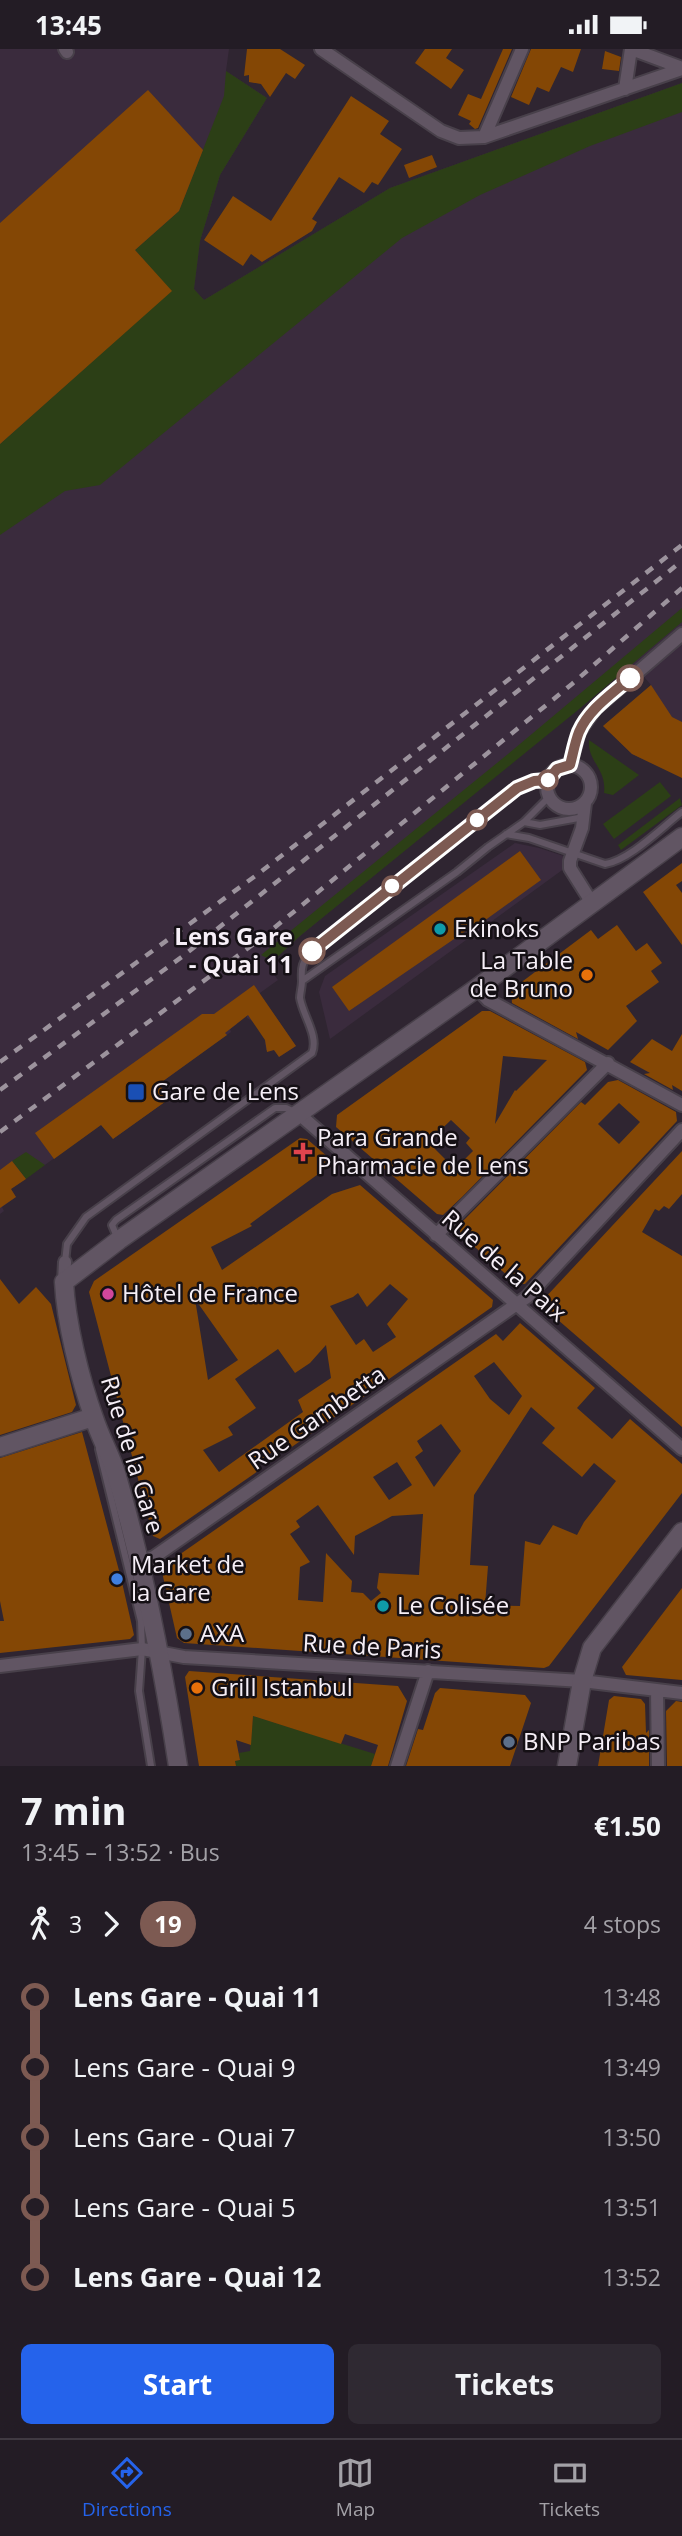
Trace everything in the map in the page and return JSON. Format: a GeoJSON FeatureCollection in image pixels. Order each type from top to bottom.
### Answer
{"type":"FeatureCollection","features":[{"type":"Feature","properties":{"kind":"street"},"geometry":{"type":"LineString","coordinates":[[321,49],[441,131],[460,138],[484,137],[682,69]]}},
{"type":"Feature","properties":{"kind":"street"},"geometry":{"type":"LineString","coordinates":[[484,137],[522,49]]}},
{"type":"Feature","properties":{"kind":"street"},"geometry":{"type":"LineString","coordinates":[[625,89],[631,49],[682,69]]}},
{"type":"Feature","properties":{"kind":"street"},"geometry":{"type":"LineString","coordinates":[[570,765],[579,732],[595,709],[682,634]]}},
{"type":"Feature","properties":{"kind":"street"},"geometry":{"type":"LineString","coordinates":[[570,765],[582,769],[590,779],[592,792],[585,803],[576,809],[564,809],[548,798],[548,780],[557,769],[570,765]]}},
{"type":"Feature","properties":{"kind":"street"},"geometry":{"type":"LineString","coordinates":[[585,803],[584,817],[570,861],[572,874],[593,903]]}},
{"type":"Feature","properties":{"kind":"street"},"geometry":{"type":"LineString","coordinates":[[64,1282],[118,1240],[477,988],[682,838]]}},
{"type":"Feature","properties":{"kind":"street"},"geometry":{"type":"LineString","coordinates":[[477,988],[488,1000],[682,1105]]}},
{"type":"Feature","properties":{"kind":"street"},"geometry":{"type":"LineString","coordinates":[[436,1235],[608,1063]]}},
{"type":"Feature","properties":{"kind":"street","name":"Rue de la Paix"},"geometry":{"type":"LineString","coordinates":[[299,1114],[682,1450]]}},
{"type":"Feature","properties":{"kind":"street","name":"Rue Gambetta"},"geometry":{"type":"LineString","coordinates":[[139,1562],[154,1557],[527,1297],[682,1130]]}},
{"type":"Feature","properties":{"kind":"street"},"geometry":{"type":"LineString","coordinates":[[64,1282],[65,1262]]}},
{"type":"Feature","properties":{"kind":"street","name":"Rue de la Gare"},"geometry":{"type":"LineString","coordinates":[[64,1282],[68,1318],[93,1417],[115,1470],[139,1562],[151,1650],[178,1766]]}},
{"type":"Feature","properties":{"kind":"street"},"geometry":{"type":"LineString","coordinates":[[0,1447],[93,1417]]}},
{"type":"Feature","properties":{"kind":"street"},"geometry":{"type":"LineString","coordinates":[[567,1766],[582,1681],[592,1648],[682,1532]]}},
{"type":"Feature","properties":{"kind":"street","name":"Rue de Paris"},"geometry":{"type":"LineString","coordinates":[[0,1666],[151,1650],[184,1657],[582,1681],[682,1693]]}},
{"type":"Feature","properties":{"kind":"street"},"geometry":{"type":"LineString","coordinates":[[397,1766],[428,1671]]}},
{"type":"Feature","properties":{"kind":"street"},"geometry":{"type":"LineString","coordinates":[[657,1691],[658,1766]]}},
{"type":"Feature","properties":{"kind":"lane"},"geometry":{"type":"LineString","coordinates":[[65,1262],[67,1244],[86,1217],[312,1053],[314,1043],[300,996],[300,967],[312,951],[517,788],[534,781],[548,780]]}},
{"type":"Feature","properties":{"kind":"lane"},"geometry":{"type":"LineString","coordinates":[[302,981],[402,912],[524,822],[548,798]]}},
{"type":"Feature","properties":{"kind":"lane"},"geometry":{"type":"LineString","coordinates":[[506,834],[529,838],[605,864],[615,863],[682,812]]}},
{"type":"Feature","properties":{"kind":"lane"},"geometry":{"type":"LineString","coordinates":[[524,822],[540,825],[584,817]]}},
{"type":"Feature","properties":{"kind":"lane"},"geometry":{"type":"LineString","coordinates":[[93,1417],[102,1467],[141,1621],[151,1650],[142,1669],[139,1691],[151,1766]]}},
{"type":"Feature","properties":{"kind":"lane"},"geometry":{"type":"LineString","coordinates":[[142,1669],[151,1650]]}},
{"type":"Feature","properties":{"kind":"shaded area"},"geometry":{"type":"Polygon","coordinates":[[[0,49],[229,49],[226,71],[267,98],[220,175],[200,241],[194,289],[204,300],[390,188],[682,83],[682,777],[632,754],[603,726],[651,685],[633,664],[300,936],[273,961],[272,972],[278,980],[253,998],[261,996],[296,1046],[279,1057],[274,1050],[266,1050],[265,1039],[254,1022],[247,1018],[247,1013],[225,1007],[237,1024],[230,1029],[231,1032],[159,1084],[169,1099],[113,1139],[101,1125],[11,1189],[16,1197],[2,1207],[4,1211],[0,1214],[0,49]]]}},
{"type":"Feature","properties":{"kind":"shaded area"},"geometry":{"type":"Polygon","coordinates":[[[515,843],[576,860],[330,1039],[319,992],[325,976],[515,843]]]}},
{"type":"Feature","properties":{"kind":"green space"},"geometry":{"type":"Polygon","coordinates":[[[226,71],[267,98],[220,175],[200,241],[194,289],[204,300],[390,188],[682,83],[682,112],[590,146],[480,195],[402,238],[100,485],[65,491],[0,535],[0,444],[171,291],[135,250],[179,211],[224,96],[226,71]]]}},
{"type":"Feature","properties":{"kind":"green space"},"geometry":{"type":"Polygon","coordinates":[[[682,608],[682,622],[578,710],[300,936],[273,961],[261,955],[508,754],[682,608]]]}},
{"type":"Feature","properties":{"kind":"green space"},"geometry":{"type":"Polygon","coordinates":[[[589,740],[639,775],[613,795],[604,793],[603,778],[591,754],[589,740]]]}},
{"type":"Feature","properties":{"kind":"green space"},"geometry":{"type":"Polygon","coordinates":[[[660,782],[671,796],[614,839],[603,824],[660,782]]]}},
{"type":"Feature","properties":{"kind":"green space"},"geometry":{"type":"Polygon","coordinates":[[[680,798],[682,805],[621,850],[618,845],[680,798]]]}},
{"type":"Feature","properties":{"kind":"green space"},"geometry":{"type":"Polygon","coordinates":[[[26,1152],[45,1165],[26,1179],[12,1161],[26,1152]]]}},
{"type":"Feature","properties":{"kind":"green space"},"geometry":{"type":"Polygon","coordinates":[[[253,1716],[375,1754],[371,1766],[236,1766],[235,1761],[240,1760],[239,1753],[250,1751],[253,1716]]]}},
{"type":"Feature","properties":{"kind":"building"},"geometry":{"type":"Polygon","coordinates":[[[247,49],[280,49],[305,65],[295,79],[286,73],[270,97],[261,84],[249,82],[249,75],[244,76],[247,49]]]}},
{"type":"Feature","properties":{"kind":"building"},"geometry":{"type":"Polygon","coordinates":[[[425,49],[452,49],[446,58],[464,70],[451,89],[415,63],[425,49]]]}},
{"type":"Feature","properties":{"kind":"building"},"geometry":{"type":"Polygon","coordinates":[[[503,49],[512,49],[478,128],[475,129],[469,124],[471,121],[458,115],[468,94],[481,99],[503,49]]]}},
{"type":"Feature","properties":{"kind":"building"},"geometry":{"type":"Polygon","coordinates":[[[531,49],[581,49],[573,72],[561,67],[549,92],[537,87],[529,105],[511,97],[531,49]]]}},
{"type":"Feature","properties":{"kind":"building"},"geometry":{"type":"Polygon","coordinates":[[[605,51],[621,57],[619,71],[602,69],[605,51]]]}},
{"type":"Feature","properties":{"kind":"building"},"geometry":{"type":"Polygon","coordinates":[[[148,90],[203,150],[179,211],[135,250],[172,291],[0,444],[0,223],[148,90]]]}},
{"type":"Feature","properties":{"kind":"building"},"geometry":{"type":"Polygon","coordinates":[[[351,96],[389,121],[380,134],[402,149],[378,185],[372,182],[364,193],[339,177],[312,219],[317,222],[312,231],[262,262],[251,254],[243,266],[204,240],[233,196],[271,221],[351,96]]]}},
{"type":"Feature","properties":{"kind":"building"},"geometry":{"type":"Polygon","coordinates":[[[432,155],[437,167],[409,178],[404,165],[432,155]]]}},
{"type":"Feature","properties":{"kind":"building"},"geometry":{"type":"Polygon","coordinates":[[[651,685],[672,717],[682,722],[682,778],[632,754],[603,726],[651,685]]]}},
{"type":"Feature","properties":{"kind":"building","name":"Ekinoks"},"geometry":{"type":"Polygon","coordinates":[[[520,851],[541,880],[349,1011],[332,987],[520,851]]]}},
{"type":"Feature","properties":{"kind":"building"},"geometry":{"type":"Polygon","coordinates":[[[682,863],[682,881],[676,885],[682,893],[682,945],[643,892],[682,863]]]}},
{"type":"Feature","properties":{"kind":"building"},"geometry":{"type":"Polygon","coordinates":[[[617,925],[636,951],[647,943],[662,963],[651,971],[659,982],[626,1006],[637,1021],[608,1050],[576,1032],[578,1039],[512,1003],[511,990],[591,930],[598,939],[617,925]]]}},
{"type":"Feature","properties":{"kind":"building"},"geometry":{"type":"Polygon","coordinates":[[[254,985],[296,1046],[279,1057],[274,1050],[267,1052],[265,1040],[248,1015],[225,1033],[227,1035],[159,1084],[169,1099],[113,1139],[101,1125],[54,1159],[35,1133],[202,1014],[214,1014],[254,985]]]}},
{"type":"Feature","properties":{"kind":"building"},"geometry":{"type":"Polygon","coordinates":[[[482,1011],[490,1011],[585,1062],[587,1070],[443,1215],[437,1214],[336,1127],[337,1115],[482,1011]],[[503,1056],[495,1124],[515,1090],[547,1060],[503,1056]],[[451,1120],[428,1142],[455,1169],[473,1151],[466,1143],[470,1138],[451,1120]]]}},
{"type":"Feature","properties":{"kind":"building"},"geometry":{"type":"Polygon","coordinates":[[[682,1034],[682,1091],[672,1085],[673,1090],[644,1074],[650,1073],[630,1062],[652,1039],[672,1051],[682,1034]]]}},
{"type":"Feature","properties":{"kind":"building"},"geometry":{"type":"Polygon","coordinates":[[[618,1080],[676,1112],[677,1121],[525,1284],[517,1284],[460,1234],[461,1223],[581,1102],[585,1105],[608,1082],[618,1080]],[[619,1103],[598,1124],[619,1144],[640,1122],[619,1103]]]}},
{"type":"Feature","properties":{"kind":"building"},"geometry":{"type":"Polygon","coordinates":[[[300,1138],[307,1139],[328,1157],[321,1172],[250,1224],[252,1226],[211,1247],[222,1270],[332,1194],[360,1185],[493,1300],[492,1307],[286,1451],[282,1445],[254,1465],[258,1471],[160,1539],[153,1536],[89,1292],[94,1281],[300,1138]],[[390,1284],[367,1307],[358,1293],[330,1306],[356,1345],[364,1339],[373,1352],[396,1337],[387,1324],[408,1299],[390,1284]],[[195,1299],[208,1380],[238,1360],[195,1299]],[[326,1345],[310,1363],[295,1373],[278,1349],[235,1379],[256,1408],[228,1427],[233,1435],[203,1450],[219,1472],[303,1412],[298,1400],[331,1378],[326,1345]]]}},
{"type":"Feature","properties":{"kind":"building"},"geometry":{"type":"Polygon","coordinates":[[[682,1151],[682,1194],[669,1209],[664,1206],[659,1211],[655,1209],[642,1232],[682,1256],[682,1427],[543,1307],[542,1301],[682,1151]]]}},
{"type":"Feature","properties":{"kind":"building"},"geometry":{"type":"Polygon","coordinates":[[[12,1161],[26,1179],[11,1189],[16,1197],[0,1208],[0,1170],[12,1161]]]}},
{"type":"Feature","properties":{"kind":"building"},"geometry":{"type":"Polygon","coordinates":[[[0,1279],[19,1304],[36,1287],[51,1304],[76,1405],[72,1412],[0,1435],[0,1279]]]}},
{"type":"Feature","properties":{"kind":"building"},"geometry":{"type":"Polygon","coordinates":[[[520,1323],[595,1388],[577,1408],[612,1439],[630,1419],[682,1464],[682,1493],[549,1666],[544,1668],[184,1643],[177,1638],[162,1572],[166,1564],[496,1334],[503,1341],[520,1323]],[[494,1362],[474,1376],[490,1399],[509,1415],[522,1396],[494,1362]],[[531,1407],[474,1495],[470,1565],[488,1566],[485,1605],[520,1606],[525,1541],[540,1545],[553,1525],[577,1535],[616,1481],[594,1463],[582,1477],[542,1443],[555,1428],[531,1407]],[[441,1424],[417,1441],[423,1451],[415,1457],[434,1487],[461,1451],[441,1424]],[[397,1462],[373,1477],[389,1500],[412,1485],[397,1462]],[[318,1505],[296,1521],[300,1527],[290,1534],[310,1562],[300,1567],[298,1600],[323,1602],[326,1553],[352,1581],[351,1592],[363,1593],[371,1601],[381,1593],[377,1588],[379,1573],[419,1575],[423,1514],[392,1516],[355,1536],[354,1555],[318,1505]]]}},
{"type":"Feature","properties":{"kind":"building"},"geometry":{"type":"Polygon","coordinates":[[[82,1432],[134,1635],[130,1639],[0,1653],[0,1621],[4,1621],[0,1601],[0,1458],[82,1432]]]}},
{"type":"Feature","properties":{"kind":"building"},"geometry":{"type":"Polygon","coordinates":[[[682,1588],[682,1680],[626,1675],[622,1667],[682,1588]]]}},
{"type":"Feature","properties":{"kind":"building"},"geometry":{"type":"Polygon","coordinates":[[[189,1671],[398,1686],[407,1701],[388,1766],[371,1766],[378,1745],[345,1734],[341,1744],[253,1716],[251,1745],[236,1740],[240,1760],[235,1761],[236,1766],[199,1766],[185,1677],[189,1671]]]}},
{"type":"Feature","properties":{"kind":"building"},"geometry":{"type":"Polygon","coordinates":[[[440,1688],[525,1695],[531,1703],[510,1766],[406,1766],[418,1729],[423,1730],[435,1693],[440,1688]]]}},
{"type":"Feature","properties":{"kind":"building"},"geometry":{"type":"Polygon","coordinates":[[[614,1696],[641,1699],[645,1704],[646,1733],[649,1730],[649,1766],[598,1766],[609,1700],[614,1696]]]}},
{"type":"Feature","properties":{"kind":"building"},"geometry":{"type":"Polygon","coordinates":[[[676,1701],[682,1702],[682,1766],[667,1766],[666,1711],[676,1701]]]}},
{"type":"Feature","properties":{"kind":"railway"},"geometry":{"type":"LineString","coordinates":[[0,1062],[258,874],[682,545]]}},
{"type":"Feature","properties":{"kind":"railway"},"geometry":{"type":"LineString","coordinates":[[0,1090],[183,956],[682,561]]}},
{"type":"Feature","properties":{"kind":"railway"},"geometry":{"type":"LineString","coordinates":[[0,1132],[263,937],[572,684],[682,588]]}},
{"type":"Feature","properties":{"kind":"bus line","name":"19"},"geometry":{"type":"LineString","coordinates":[[312,951],[517,788],[526,783],[548,780],[557,769],[570,765],[584,722],[630,678]]}},
{"type":"Feature","properties":{"kind":"place","name":"Ekinoks"},"geometry":{"type":"Point","coordinates":[440,929]}},
{"type":"Feature","properties":{"kind":"place","name":"Lens Gare - Quai 11"},"geometry":{"type":"Point","coordinates":[312,951]}},
{"type":"Feature","properties":{"kind":"place","name":"La Table de Bruno"},"geometry":{"type":"Point","coordinates":[587,975]}},
{"type":"Feature","properties":{"kind":"place","name":"Gare de Lens"},"geometry":{"type":"Point","coordinates":[136,1092]}},
{"type":"Feature","properties":{"kind":"place","name":"Para Grande Pharmacie de Lens"},"geometry":{"type":"Point","coordinates":[303,1152]}},
{"type":"Feature","properties":{"kind":"place","name":"Hôtel de France"},"geometry":{"type":"Point","coordinates":[108,1294]}},
{"type":"Feature","properties":{"kind":"place","name":"Market de la Gare"},"geometry":{"type":"Point","coordinates":[117,1579]}},
{"type":"Feature","properties":{"kind":"place","name":"Le Colisée"},"geometry":{"type":"Point","coordinates":[383,1606]}},
{"type":"Feature","properties":{"kind":"place","name":"AXA"},"geometry":{"type":"Point","coordinates":[186,1634]}},
{"type":"Feature","properties":{"kind":"place","name":"Grill Istanbul"},"geometry":{"type":"Point","coordinates":[197,1688]}},
{"type":"Feature","properties":{"kind":"place","name":"BNP Paribas"},"geometry":{"type":"Point","coordinates":[509,1742]}}]}
